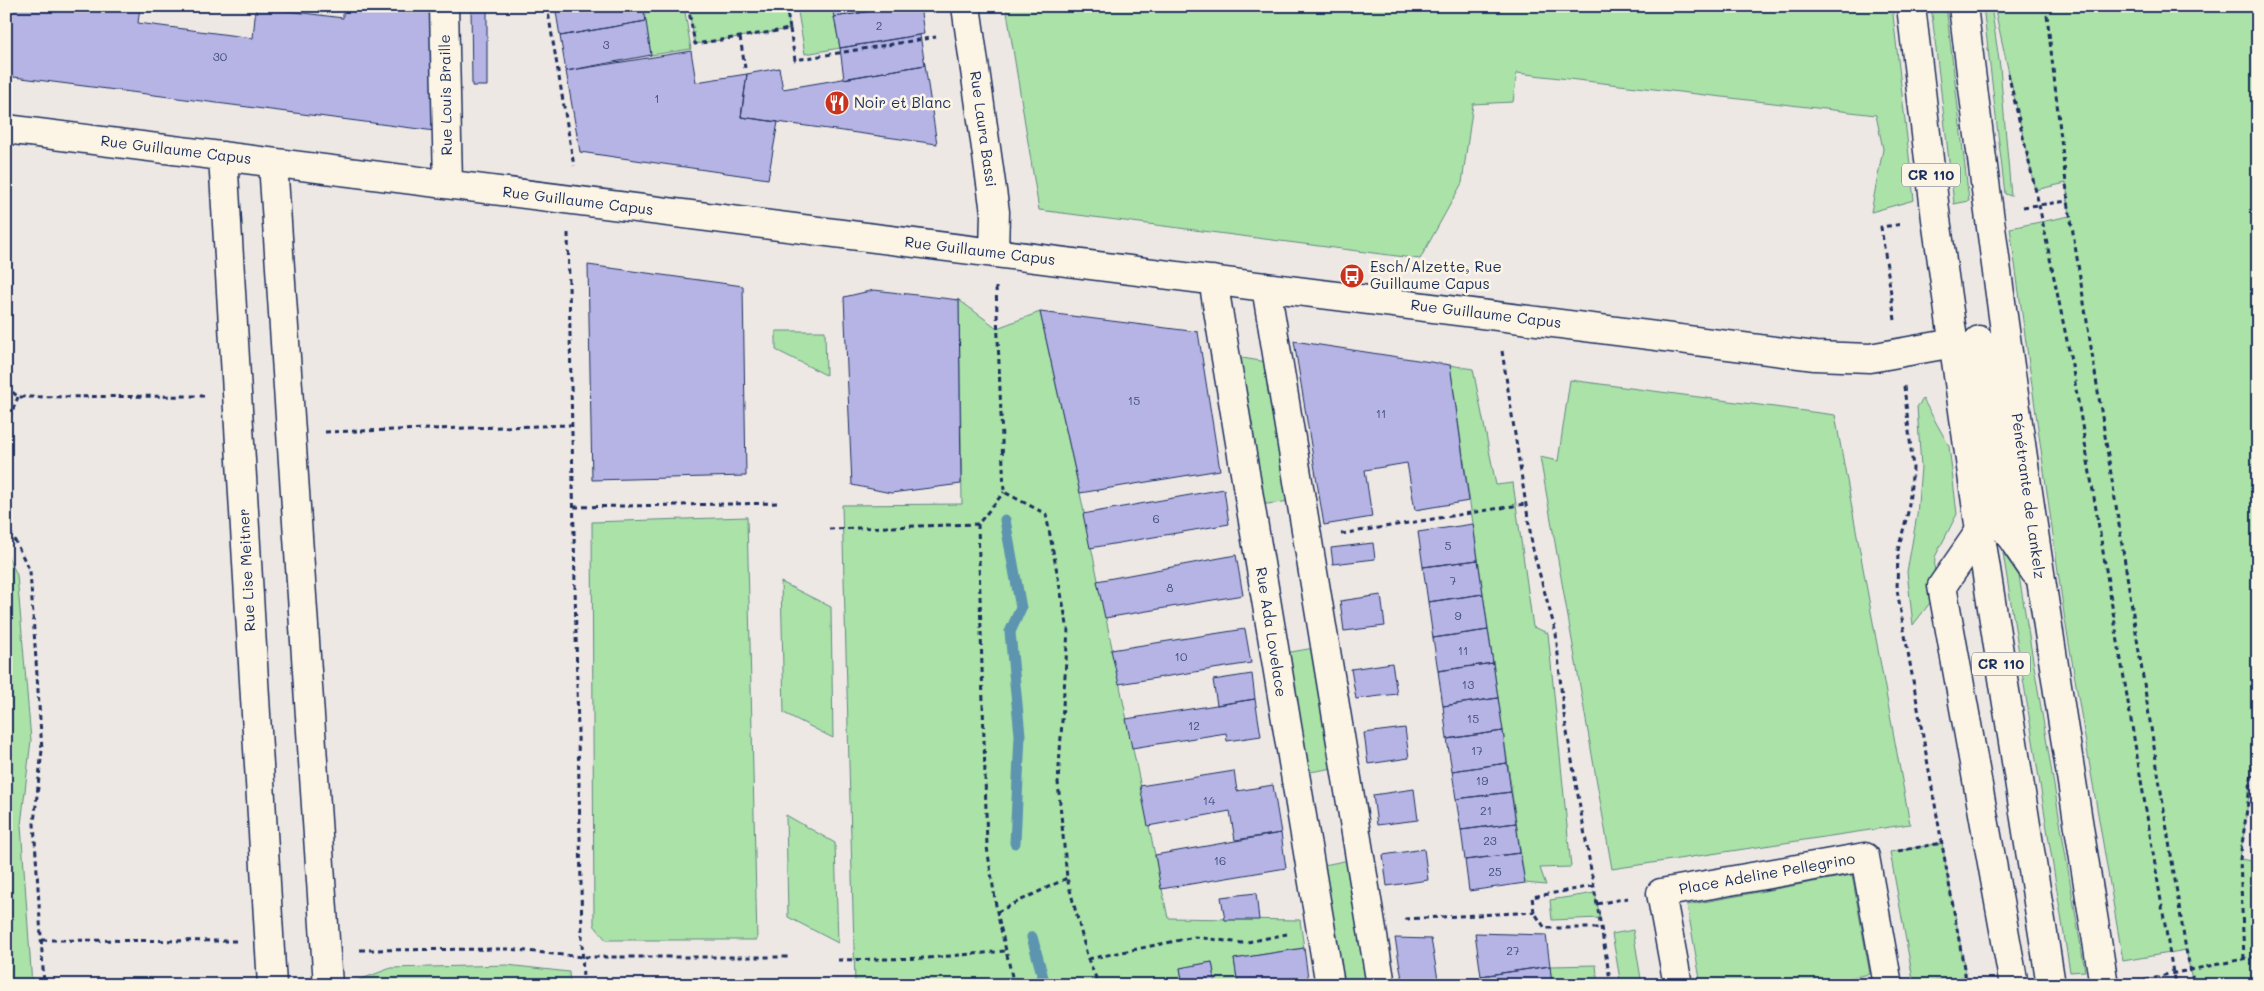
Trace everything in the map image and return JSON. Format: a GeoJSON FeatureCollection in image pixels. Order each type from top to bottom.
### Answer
{"type":"FeatureCollection","features":[{"type":"Feature","properties":{"kind":"street","name":"Rue Louis Braille"},"geometry":{"type":"LineString","coordinates":[[444,6],[448,184]]}},
{"type":"Feature","properties":{"kind":"street","name":"Pénétrante de Lankelz"},"geometry":{"type":"LineString","coordinates":[[1911,6],[1933,196],[1979,340],[2039,577],[2104,985]]}},
{"type":"Feature","properties":{"kind":"street","name":"Pénétrante de Lankelz"},"geometry":{"type":"LineString","coordinates":[[1963,6],[1987,212],[1979,340],[1980,531],[2051,985]]}},
{"type":"Feature","properties":{"kind":"street","name":"Rue Laura Bassi"},"geometry":{"type":"LineString","coordinates":[[968,19],[995,212],[994,253]]}},
{"type":"Feature","properties":{"kind":"street","name":"Rue Guillaume Capus"},"geometry":{"type":"LineString","coordinates":[[6,129],[1816,356],[1870,358],[1979,340]]}},
{"type":"Feature","properties":{"kind":"street","name":"Rue Lise Meitner"},"geometry":{"type":"LineString","coordinates":[[223,156],[272,985]]}},
{"type":"Feature","properties":{"kind":"street"},"geometry":{"type":"LineString","coordinates":[[273,163],[328,985]]}},
{"type":"Feature","properties":{"kind":"street","name":"Rue Ada Lovelace"},"geometry":{"type":"LineString","coordinates":[[1213,280],[1330,985]]}},
{"type":"Feature","properties":{"kind":"street"},"geometry":{"type":"LineString","coordinates":[[1266,287],[1381,985]]}},
{"type":"Feature","properties":{"kind":"street"},"geometry":{"type":"LineString","coordinates":[[1980,531],[1942,586],[2014,985]]}},
{"type":"Feature","properties":{"kind":"street","name":"Place Adeline Pellegrino"},"geometry":{"type":"LineString","coordinates":[[1678,985],[1661,892],[1866,857],[1888,985]]}},
{"type":"Feature","properties":{"kind":"path"},"geometry":{"type":"LineString","coordinates":[[547,6],[574,200],[572,425],[583,985]]}},
{"type":"Feature","properties":{"kind":"path"},"geometry":{"type":"LineString","coordinates":[[688,6],[695,44],[790,29]]}},
{"type":"Feature","properties":{"kind":"path"},"geometry":{"type":"LineString","coordinates":[[786,6],[795,60],[968,19]]}},
{"type":"Feature","properties":{"kind":"path"},"geometry":{"type":"LineString","coordinates":[[2046,6],[2068,201],[2190,970],[2194,985]]}},
{"type":"Feature","properties":{"kind":"path"},"geometry":{"type":"LineString","coordinates":[[740,37],[745,68]]}},
{"type":"Feature","properties":{"kind":"path"},"geometry":{"type":"LineString","coordinates":[[2006,65],[2039,205],[2072,365],[2175,985]]}},
{"type":"Feature","properties":{"kind":"path"},"geometry":{"type":"LineString","coordinates":[[1987,212],[2068,201]]}},
{"type":"Feature","properties":{"kind":"path"},"geometry":{"type":"LineString","coordinates":[[994,253],[1004,492],[978,524],[987,848],[997,912],[1014,985]]}},
{"type":"Feature","properties":{"kind":"path"},"geometry":{"type":"LineString","coordinates":[[1496,316],[1533,550],[1556,633],[1563,708],[1611,985]]}},
{"type":"Feature","properties":{"kind":"path"},"geometry":{"type":"LineString","coordinates":[[6,386],[18,398],[236,396]]}},
{"type":"Feature","properties":{"kind":"path"},"geometry":{"type":"LineString","coordinates":[[6,426],[18,398]]}},
{"type":"Feature","properties":{"kind":"path"},"geometry":{"type":"LineString","coordinates":[[291,433],[572,425]]}},
{"type":"Feature","properties":{"kind":"path"},"geometry":{"type":"LineString","coordinates":[[1004,492],[1046,514],[1068,630],[1058,782],[1067,878],[1088,959],[1099,985]]}},
{"type":"Feature","properties":{"kind":"path"},"geometry":{"type":"LineString","coordinates":[[574,507],[779,503]]}},
{"type":"Feature","properties":{"kind":"path"},"geometry":{"type":"LineString","coordinates":[[1308,540],[1526,504]]}},
{"type":"Feature","properties":{"kind":"path"},"geometry":{"type":"LineString","coordinates":[[6,524],[30,572],[42,750],[34,823],[44,985]]}},
{"type":"Feature","properties":{"kind":"path"},"geometry":{"type":"LineString","coordinates":[[829,529],[978,524]]}},
{"type":"Feature","properties":{"kind":"path"},"geometry":{"type":"LineString","coordinates":[[2244,959],[2240,859],[2258,730]]}},
{"type":"Feature","properties":{"kind":"path"},"geometry":{"type":"LineString","coordinates":[[1866,857],[1942,843]]}},
{"type":"Feature","properties":{"kind":"path"},"geometry":{"type":"LineString","coordinates":[[997,912],[1067,878]]}},
{"type":"Feature","properties":{"kind":"path"},"geometry":{"type":"LineString","coordinates":[[1594,886],[1532,896],[1534,912],[1545,928],[1601,928]]}},
{"type":"Feature","properties":{"kind":"path"},"geometry":{"type":"LineString","coordinates":[[1370,922],[1534,912]]}},
{"type":"Feature","properties":{"kind":"path"},"geometry":{"type":"LineString","coordinates":[[1088,959],[1196,936],[1242,943],[1320,928]]}},
{"type":"Feature","properties":{"kind":"path"},"geometry":{"type":"LineString","coordinates":[[42,940],[270,941]]}},
{"type":"Feature","properties":{"kind":"path"},"geometry":{"type":"LineString","coordinates":[[326,950],[508,949],[582,957],[789,957]]}},
{"type":"Feature","properties":{"kind":"path"},"geometry":{"type":"LineString","coordinates":[[838,960],[927,958],[1006,951]]}},
{"type":"Feature","properties":{"kind":"path"},"geometry":{"type":"LineString","coordinates":[[2135,981],[2258,956]]}},
{"type":"Feature","properties":{"kind":"green space"},"geometry":{"type":"Polygon","coordinates":[[[643,6],[684,6],[691,49],[651,55],[643,6]]]}},
{"type":"Feature","properties":{"kind":"green space"},"geometry":{"type":"Polygon","coordinates":[[[688,6],[786,6],[790,29],[695,44],[688,6]]]}},
{"type":"Feature","properties":{"kind":"green space"},"geometry":{"type":"Polygon","coordinates":[[[797,6],[832,6],[840,48],[805,54],[797,6]]]}},
{"type":"Feature","properties":{"kind":"green space"},"geometry":{"type":"Polygon","coordinates":[[[1006,6],[1892,6],[1914,200],[1871,212],[1883,149],[1876,115],[1517,73],[1513,102],[1473,104],[1462,183],[1420,259],[1039,210],[1006,6]]]}},
{"type":"Feature","properties":{"kind":"green space"},"geometry":{"type":"Polygon","coordinates":[[[1931,6],[1946,6],[1969,201],[1954,204],[1931,6]]]}},
{"type":"Feature","properties":{"kind":"green space"},"geometry":{"type":"Polygon","coordinates":[[[1983,6],[1991,6],[2000,67],[2011,196],[2005,194],[1983,6]]]}},
{"type":"Feature","properties":{"kind":"green space"},"geometry":{"type":"Polygon","coordinates":[[[1994,6],[2258,6],[2258,730],[2240,859],[2258,862],[2258,985],[2193,985],[2186,950],[2123,961],[2064,614],[2010,228],[2070,216],[2066,183],[2035,190],[1994,6]]]}},
{"type":"Feature","properties":{"kind":"green space"},"geometry":{"type":"Polygon","coordinates":[[[959,300],[997,328],[1040,312],[1080,493],[1168,918],[1300,920],[1304,948],[1234,959],[1238,985],[1216,985],[1212,962],[1180,968],[1183,985],[855,985],[842,505],[962,504],[959,300]]]}},
{"type":"Feature","properties":{"kind":"green space"},"geometry":{"type":"Polygon","coordinates":[[[776,331],[825,331],[826,375],[776,350],[776,331]]]}},
{"type":"Feature","properties":{"kind":"green space"},"geometry":{"type":"Polygon","coordinates":[[[1236,357],[1267,362],[1290,501],[1260,505],[1236,357]]]}},
{"type":"Feature","properties":{"kind":"green space"},"geometry":{"type":"Polygon","coordinates":[[[1450,365],[1473,369],[1496,485],[1513,483],[1533,627],[1548,633],[1571,867],[1540,868],[1546,885],[1525,883],[1450,365]]]}},
{"type":"Feature","properties":{"kind":"green space"},"geometry":{"type":"Polygon","coordinates":[[[1570,380],[1835,415],[1910,824],[1612,869],[1540,457],[1558,461],[1570,380]]]}},
{"type":"Feature","properties":{"kind":"green space"},"geometry":{"type":"Polygon","coordinates":[[[1923,399],[1949,446],[1957,514],[1935,557],[1933,599],[1913,625],[1907,572],[1917,515],[1921,467],[1917,407],[1923,399]]]}},
{"type":"Feature","properties":{"kind":"green space"},"geometry":{"type":"Polygon","coordinates":[[[747,517],[757,940],[606,940],[594,925],[592,522],[747,517]]]}},
{"type":"Feature","properties":{"kind":"green space"},"geometry":{"type":"Polygon","coordinates":[[[6,552],[17,575],[31,740],[21,825],[32,985],[6,985],[6,552]]]}},
{"type":"Feature","properties":{"kind":"green space"},"geometry":{"type":"Polygon","coordinates":[[[2003,553],[2019,576],[2085,971],[2070,972],[2003,553]]]}},
{"type":"Feature","properties":{"kind":"green space"},"geometry":{"type":"Polygon","coordinates":[[[781,582],[831,607],[833,738],[784,713],[781,582]]]}},
{"type":"Feature","properties":{"kind":"green space"},"geometry":{"type":"Polygon","coordinates":[[[1314,648],[1334,768],[1304,773],[1285,653],[1314,648]]]}},
{"type":"Feature","properties":{"kind":"green space"},"geometry":{"type":"Polygon","coordinates":[[[786,815],[835,843],[838,943],[788,917],[786,815]]]}},
{"type":"Feature","properties":{"kind":"green space"},"geometry":{"type":"Polygon","coordinates":[[[1942,843],[1966,976],[1914,985],[1890,852],[1942,843]]]}},
{"type":"Feature","properties":{"kind":"green space"},"geometry":{"type":"Polygon","coordinates":[[[1349,860],[1369,982],[1339,985],[1319,866],[1349,860]]]}},
{"type":"Feature","properties":{"kind":"green space"},"geometry":{"type":"Polygon","coordinates":[[[1852,875],[1870,974],[1812,985],[1701,985],[1687,905],[1852,875]]]}},
{"type":"Feature","properties":{"kind":"green space"},"geometry":{"type":"Polygon","coordinates":[[[1595,893],[1600,918],[1552,920],[1550,900],[1595,893]]]}},
{"type":"Feature","properties":{"kind":"green space"},"geometry":{"type":"Polygon","coordinates":[[[1633,930],[1642,985],[1621,985],[1612,934],[1633,930]]]}},
{"type":"Feature","properties":{"kind":"green space"},"geometry":{"type":"Polygon","coordinates":[[[507,965],[569,972],[570,985],[359,985],[359,980],[391,968],[507,965]]]}},
{"type":"Feature","properties":{"kind":"green space"},"geometry":{"type":"Polygon","coordinates":[[[1596,965],[1598,985],[1552,985],[1550,966],[1596,965]]]}},
{"type":"Feature","properties":{"kind":"building"},"geometry":{"type":"Polygon","coordinates":[[[6,6],[140,6],[138,23],[253,38],[256,7],[343,18],[343,6],[433,6],[435,131],[6,76],[6,6]]]}},
{"type":"Feature","properties":{"kind":"building"},"geometry":{"type":"Polygon","coordinates":[[[471,6],[487,6],[487,86],[472,86],[471,6]]]}},
{"type":"Feature","properties":{"kind":"building"},"geometry":{"type":"Polygon","coordinates":[[[555,6],[643,6],[646,21],[560,36],[555,6]]]}},
{"type":"Feature","properties":{"kind":"building"},"geometry":{"type":"Polygon","coordinates":[[[832,6],[902,6],[834,17],[832,6]]]}},
{"type":"Feature","properties":{"kind":"building"},"geometry":{"type":"Polygon","coordinates":[[[902,6],[920,6],[924,34],[840,48],[834,17],[902,6]]]}},
{"type":"Feature","properties":{"kind":"building"},"geometry":{"type":"Polygon","coordinates":[[[646,21],[651,55],[566,71],[560,36],[646,21]]]}},
{"type":"Feature","properties":{"kind":"building"},"geometry":{"type":"Polygon","coordinates":[[[920,35],[925,65],[844,79],[840,48],[920,35]]]}},
{"type":"Feature","properties":{"kind":"building"},"geometry":{"type":"Polygon","coordinates":[[[691,51],[696,82],[747,74],[741,117],[778,122],[768,179],[580,152],[566,71],[691,51]]]}},
{"type":"Feature","properties":{"kind":"building","name":"Noir et Blanc"},"geometry":{"type":"Polygon","coordinates":[[[925,65],[937,144],[741,117],[747,74],[779,68],[783,89],[925,65]]]}},
{"type":"Feature","properties":{"kind":"building"},"geometry":{"type":"Polygon","coordinates":[[[588,265],[743,286],[746,476],[592,480],[588,265]]]}},
{"type":"Feature","properties":{"kind":"building"},"geometry":{"type":"Polygon","coordinates":[[[874,290],[959,300],[961,484],[891,493],[852,485],[844,297],[874,290]]]}},
{"type":"Feature","properties":{"kind":"building"},"geometry":{"type":"Polygon","coordinates":[[[1040,312],[1198,332],[1220,470],[1080,493],[1040,312]]]}},
{"type":"Feature","properties":{"kind":"building"},"geometry":{"type":"Polygon","coordinates":[[[1294,341],[1450,365],[1469,501],[1415,510],[1407,463],[1365,470],[1372,517],[1324,525],[1294,341]]]}},
{"type":"Feature","properties":{"kind":"building"},"geometry":{"type":"Polygon","coordinates":[[[1224,489],[1229,524],[1090,548],[1083,514],[1224,489]]]}},
{"type":"Feature","properties":{"kind":"building"},"geometry":{"type":"Polygon","coordinates":[[[1473,524],[1478,560],[1423,567],[1418,532],[1473,524]]]}},
{"type":"Feature","properties":{"kind":"building"},"geometry":{"type":"Polygon","coordinates":[[[1373,543],[1375,559],[1333,564],[1331,548],[1373,543]]]}},
{"type":"Feature","properties":{"kind":"building"},"geometry":{"type":"Polygon","coordinates":[[[1236,555],[1243,595],[1105,618],[1097,581],[1236,555]]]}},
{"type":"Feature","properties":{"kind":"building"},"geometry":{"type":"Polygon","coordinates":[[[1478,560],[1483,594],[1428,602],[1423,567],[1478,560]]]}},
{"type":"Feature","properties":{"kind":"building"},"geometry":{"type":"Polygon","coordinates":[[[1483,594],[1488,630],[1433,638],[1428,602],[1483,594]]]}},
{"type":"Feature","properties":{"kind":"building"},"geometry":{"type":"Polygon","coordinates":[[[1381,595],[1385,626],[1344,631],[1340,601],[1381,595]]]}},
{"type":"Feature","properties":{"kind":"building"},"geometry":{"type":"Polygon","coordinates":[[[1245,629],[1251,663],[1119,684],[1111,650],[1245,629]]]}},
{"type":"Feature","properties":{"kind":"building"},"geometry":{"type":"Polygon","coordinates":[[[1488,630],[1493,663],[1438,671],[1433,638],[1488,630]]]}},
{"type":"Feature","properties":{"kind":"building"},"geometry":{"type":"Polygon","coordinates":[[[1392,663],[1397,694],[1356,699],[1351,669],[1392,663]]]}},
{"type":"Feature","properties":{"kind":"building"},"geometry":{"type":"Polygon","coordinates":[[[1493,663],[1498,698],[1443,706],[1438,671],[1493,663]]]}},
{"type":"Feature","properties":{"kind":"building"},"geometry":{"type":"Polygon","coordinates":[[[1252,674],[1255,699],[1217,705],[1213,680],[1252,674]]]}},
{"type":"Feature","properties":{"kind":"building"},"geometry":{"type":"Polygon","coordinates":[[[1498,698],[1503,731],[1447,739],[1443,706],[1498,698]]]}},
{"type":"Feature","properties":{"kind":"building"},"geometry":{"type":"Polygon","coordinates":[[[1255,699],[1261,736],[1227,741],[1226,733],[1132,748],[1126,719],[1255,699]]]}},
{"type":"Feature","properties":{"kind":"building"},"geometry":{"type":"Polygon","coordinates":[[[1405,728],[1409,758],[1368,764],[1364,733],[1405,728]]]}},
{"type":"Feature","properties":{"kind":"building"},"geometry":{"type":"Polygon","coordinates":[[[1503,731],[1507,763],[1452,771],[1447,739],[1503,731]]]}},
{"type":"Feature","properties":{"kind":"building"},"geometry":{"type":"Polygon","coordinates":[[[1507,763],[1511,792],[1456,799],[1452,771],[1507,763]]]}},
{"type":"Feature","properties":{"kind":"building"},"geometry":{"type":"Polygon","coordinates":[[[1234,771],[1237,791],[1273,785],[1281,833],[1235,840],[1230,811],[1148,826],[1140,786],[1234,771]]]}},
{"type":"Feature","properties":{"kind":"building"},"geometry":{"type":"Polygon","coordinates":[[[1414,789],[1418,820],[1377,825],[1373,795],[1414,789]]]}},
{"type":"Feature","properties":{"kind":"building"},"geometry":{"type":"Polygon","coordinates":[[[1511,792],[1516,823],[1461,830],[1456,799],[1511,792]]]}},
{"type":"Feature","properties":{"kind":"building"},"geometry":{"type":"Polygon","coordinates":[[[1516,823],[1520,853],[1465,860],[1461,830],[1516,823]]]}},
{"type":"Feature","properties":{"kind":"building"},"geometry":{"type":"Polygon","coordinates":[[[1281,833],[1286,868],[1161,889],[1155,855],[1281,833]]]}},
{"type":"Feature","properties":{"kind":"building"},"geometry":{"type":"Polygon","coordinates":[[[1424,849],[1428,880],[1387,886],[1383,855],[1424,849]]]}},
{"type":"Feature","properties":{"kind":"building"},"geometry":{"type":"Polygon","coordinates":[[[1520,853],[1525,883],[1469,891],[1465,860],[1520,853]]]}},
{"type":"Feature","properties":{"kind":"building"},"geometry":{"type":"Polygon","coordinates":[[[1256,893],[1259,920],[1225,920],[1221,897],[1256,893]]]}},
{"type":"Feature","properties":{"kind":"building"},"geometry":{"type":"Polygon","coordinates":[[[1475,933],[1546,935],[1550,966],[1481,976],[1475,933]]]}},
{"type":"Feature","properties":{"kind":"building"},"geometry":{"type":"Polygon","coordinates":[[[1395,938],[1431,939],[1439,985],[1403,985],[1395,938]]]}},
{"type":"Feature","properties":{"kind":"building"},"geometry":{"type":"Polygon","coordinates":[[[1304,948],[1309,985],[1238,985],[1234,959],[1304,948]]]}},
{"type":"Feature","properties":{"kind":"building"},"geometry":{"type":"Polygon","coordinates":[[[1212,962],[1216,985],[1183,985],[1180,968],[1212,962]]]}},
{"type":"Feature","properties":{"kind":"building"},"geometry":{"type":"Polygon","coordinates":[[[1550,966],[1552,985],[1482,985],[1481,976],[1550,966]]]}},
{"type":"Feature","properties":{"kind":"waterway"},"geometry":{"type":"LineString","coordinates":[[1005,520],[1021,608],[1010,632],[1020,735],[1015,843]]}},
{"type":"Feature","properties":{"kind":"waterway"},"geometry":{"type":"LineString","coordinates":[[1032,937],[1045,985]]}},
{"type":"Feature","properties":{"kind":"place","name":"Noir et Blanc"},"geometry":{"type":"Point","coordinates":[837,103]}},
{"type":"Feature","properties":{"kind":"place","name":"Esch/Alzette, Rue Guillaume Capus"},"geometry":{"type":"Point","coordinates":[1352,276]}}]}
